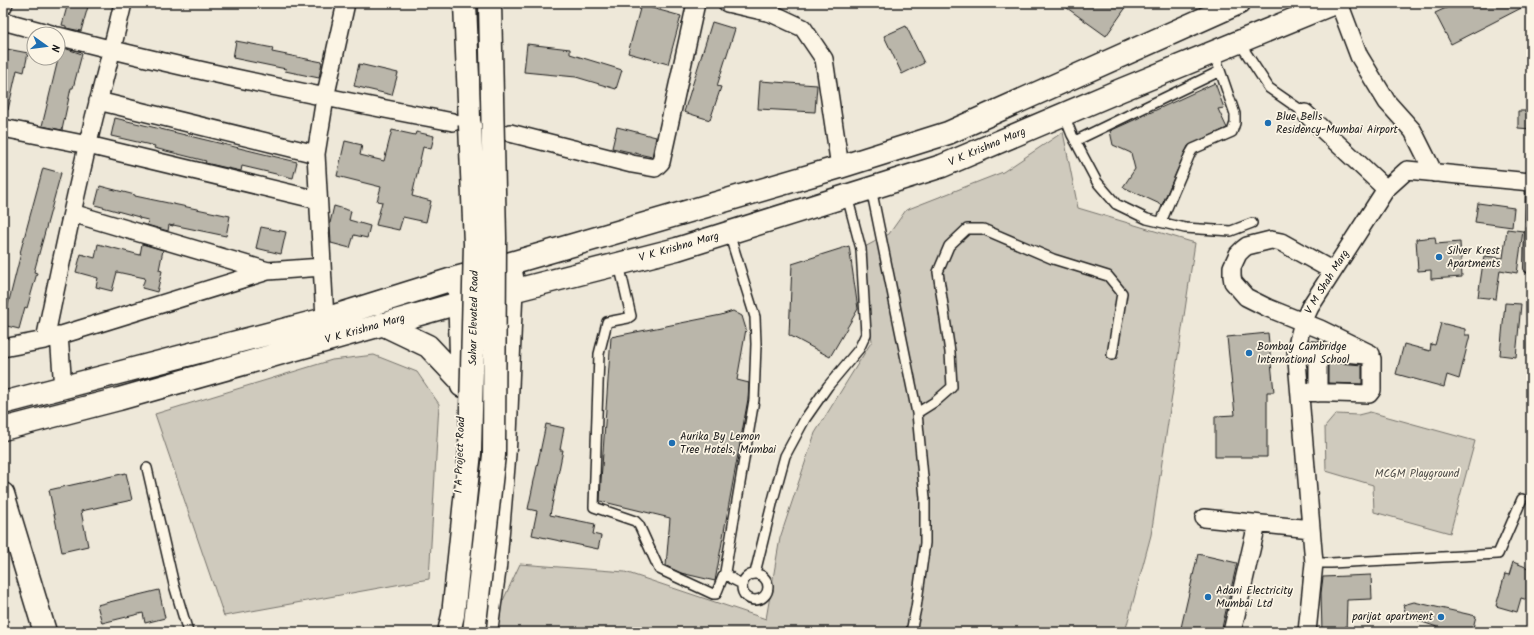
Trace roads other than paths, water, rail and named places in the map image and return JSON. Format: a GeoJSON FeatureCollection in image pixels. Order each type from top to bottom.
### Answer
{"type":"FeatureCollection","features":[{"type":"Feature","properties":{"kind":"main road","name":"Sahar Elevated Road"},"geometry":{"type":"LineString","coordinates":[[449,632],[453,615],[470,452],[475,244],[465,3]]}},
{"type":"Feature","properties":{"kind":"main road","name":"Sahar Elevated Road"},"geometry":{"type":"LineString","coordinates":[[474,632],[494,455],[495,238],[490,3]]}},
{"type":"Feature","properties":{"kind":"main road","name":"V K Krishna Marg"},"geometry":{"type":"LineString","coordinates":[[3,403],[63,388],[327,329],[382,324],[459,303],[677,249],[947,164],[1064,115],[1217,62],[1239,42],[1334,3]]}},
{"type":"Feature","properties":{"kind":"main road","name":"V K Krishna Marg"},"geometry":{"type":"LineString","coordinates":[[3,429],[119,399],[327,329],[459,277],[840,167],[938,136],[1226,6]]}},
{"type":"Feature","properties":{"kind":"main road"},"geometry":{"type":"LineString","coordinates":[[938,136],[947,164]]}},
{"type":"Feature","properties":{"kind":"main road"},"geometry":{"type":"LineString","coordinates":[[486,632],[495,567],[505,448],[512,291],[511,263]]}},
{"type":"Feature","properties":{"kind":"main road","name":"I A Project Road"},"geometry":{"type":"LineString","coordinates":[[440,632],[444,613],[459,496],[462,382],[459,277]]}},
{"type":"Feature","properties":{"kind":"main road"},"geometry":{"type":"LineString","coordinates":[[510,343],[523,310],[548,282]]}},
{"type":"Feature","properties":{"kind":"main road"},"geometry":{"type":"LineString","coordinates":[[382,324],[428,346],[462,382]]}},
{"type":"Feature","properties":{"kind":"main road"},"geometry":{"type":"LineString","coordinates":[[3,494],[45,632]]}},
{"type":"Feature","properties":{"kind":"street"},"geometry":{"type":"LineString","coordinates":[[63,388],[52,338],[57,277],[98,101],[123,3]]}},
{"type":"Feature","properties":{"kind":"street"},"geometry":{"type":"LineString","coordinates":[[327,329],[316,154],[325,98],[346,3]]}},
{"type":"Feature","properties":{"kind":"street"},"geometry":{"type":"LineString","coordinates":[[510,133],[632,164],[655,168],[661,162],[696,3]]}},
{"type":"Feature","properties":{"kind":"street"},"geometry":{"type":"LineString","coordinates":[[727,3],[771,13],[804,28],[824,58],[840,167]]}},
{"type":"Feature","properties":{"kind":"street"},"geometry":{"type":"LineString","coordinates":[[1338,3],[1359,56],[1387,102],[1413,131],[1434,173]]}},
{"type":"Feature","properties":{"kind":"street"},"geometry":{"type":"LineString","coordinates":[[3,21],[26,27]]}},
{"type":"Feature","properties":{"kind":"street"},"geometry":{"type":"LineString","coordinates":[[66,38],[112,50],[325,98],[453,122]]}},
{"type":"Feature","properties":{"kind":"street"},"geometry":{"type":"LineString","coordinates":[[98,101],[316,154]]}},
{"type":"Feature","properties":{"kind":"street"},"geometry":{"type":"LineString","coordinates":[[1305,113],[1386,189]]}},
{"type":"Feature","properties":{"kind":"street"},"geometry":{"type":"LineString","coordinates":[[3,128],[88,145],[318,200]]}},
{"type":"Feature","properties":{"kind":"street","name":"V M Shah Marg"},"geometry":{"type":"LineString","coordinates":[[1307,632],[1314,562],[1296,349],[1303,322],[1310,307],[1386,189],[1407,170],[1531,182]]}},
{"type":"Feature","properties":{"kind":"street"},"geometry":{"type":"LineString","coordinates":[[72,213],[268,271]]}},
{"type":"Feature","properties":{"kind":"street"},"geometry":{"type":"LineString","coordinates":[[1333,271],[1281,242],[1271,240],[1247,246],[1238,254],[1232,267],[1232,276],[1233,282],[1243,294],[1268,308],[1320,329],[1371,354]]}},
{"type":"Feature","properties":{"kind":"street"},"geometry":{"type":"LineString","coordinates":[[3,348],[52,338],[268,271],[322,267]]}},
{"type":"Feature","properties":{"kind":"street"},"geometry":{"type":"LineString","coordinates":[[1296,349],[1367,355],[1372,359],[1372,390],[1369,394],[1300,392]]}},
{"type":"Feature","properties":{"kind":"street"},"geometry":{"type":"LineString","coordinates":[[1318,351],[1318,392]]}},
{"type":"Feature","properties":{"kind":"street"},"geometry":{"type":"LineString","coordinates":[[1204,518],[1311,529]]}},
{"type":"Feature","properties":{"kind":"street"},"geometry":{"type":"LineString","coordinates":[[1232,632],[1257,524]]}},
{"type":"Feature","properties":{"kind":"lane"},"geometry":{"type":"LineString","coordinates":[[1239,42],[1269,88],[1305,113]]}},
{"type":"Feature","properties":{"kind":"lane"},"geometry":{"type":"LineString","coordinates":[[1075,141],[1217,62],[1235,114],[1235,123],[1232,132],[1193,149],[1161,222]]}},
{"type":"Feature","properties":{"kind":"lane"},"geometry":{"type":"LineString","coordinates":[[1064,115],[1075,141],[1098,182],[1116,204],[1147,219],[1185,228],[1231,231],[1252,223]]}},
{"type":"Feature","properties":{"kind":"lane"},"geometry":{"type":"LineString","coordinates":[[1529,268],[1531,182]]}},
{"type":"Feature","properties":{"kind":"lane"},"geometry":{"type":"LineString","coordinates":[[871,188],[917,412],[925,498],[925,543],[916,608],[911,632]]}},
{"type":"Feature","properties":{"kind":"lane"},"geometry":{"type":"LineString","coordinates":[[755,573],[772,500],[785,456],[805,419],[828,386],[859,349],[866,334],[861,249],[847,196]]}},
{"type":"Feature","properties":{"kind":"lane"},"geometry":{"type":"LineString","coordinates":[[917,412],[936,401],[952,387],[950,352],[938,272],[949,246],[967,229],[982,229],[1053,259],[1108,276],[1122,292],[1112,355]]}},
{"type":"Feature","properties":{"kind":"lane"},"geometry":{"type":"LineString","coordinates":[[619,264],[631,316],[628,318],[607,322],[599,354],[594,507],[635,521],[639,525],[659,569],[713,594],[716,594],[725,572],[754,400],[756,344],[755,317],[729,233]]}},
{"type":"Feature","properties":{"kind":"lane"},"geometry":{"type":"LineString","coordinates":[[147,468],[174,585],[188,632]]}},
{"type":"Feature","properties":{"kind":"lane"},"geometry":{"type":"LineString","coordinates":[[1314,562],[1331,564],[1498,554],[1522,499]]}},
{"type":"Feature","properties":{"kind":"lane"},"geometry":{"type":"LineString","coordinates":[[725,572],[742,584]]}},
{"type":"Feature","properties":{"kind":"lane"},"geometry":{"type":"LineString","coordinates":[[755,573],[763,576],[768,583],[768,592],[762,599],[753,600],[745,596],[743,593],[742,584],[746,577],[755,573]]}},
{"type":"Feature","properties":{"kind":"place","name":"Blue Bells Residency-Mumbai Airport"},"geometry":{"type":"Point","coordinates":[1268,123]}},
{"type":"Feature","properties":{"kind":"place","name":"Silver Krest Apartments"},"geometry":{"type":"Point","coordinates":[1439,257]}},
{"type":"Feature","properties":{"kind":"place","name":"Bombay Cambridge International School"},"geometry":{"type":"Point","coordinates":[1249,353]}},
{"type":"Feature","properties":{"kind":"place","name":"Aurika By Lemon Tree Hotels, Mumbai"},"geometry":{"type":"Point","coordinates":[672,443]}},
{"type":"Feature","properties":{"kind":"place","name":"Adani Electricity Mumbai Ltd"},"geometry":{"type":"Point","coordinates":[1208,597]}},
{"type":"Feature","properties":{"kind":"place","name":"parijat apartment"},"geometry":{"type":"Point","coordinates":[1441,617]}},
{"type":"Feature","properties":{"kind":"park label","name":"MCGM Playground"},"geometry":{"type":"Point","coordinates":[1417,474]}}]}
